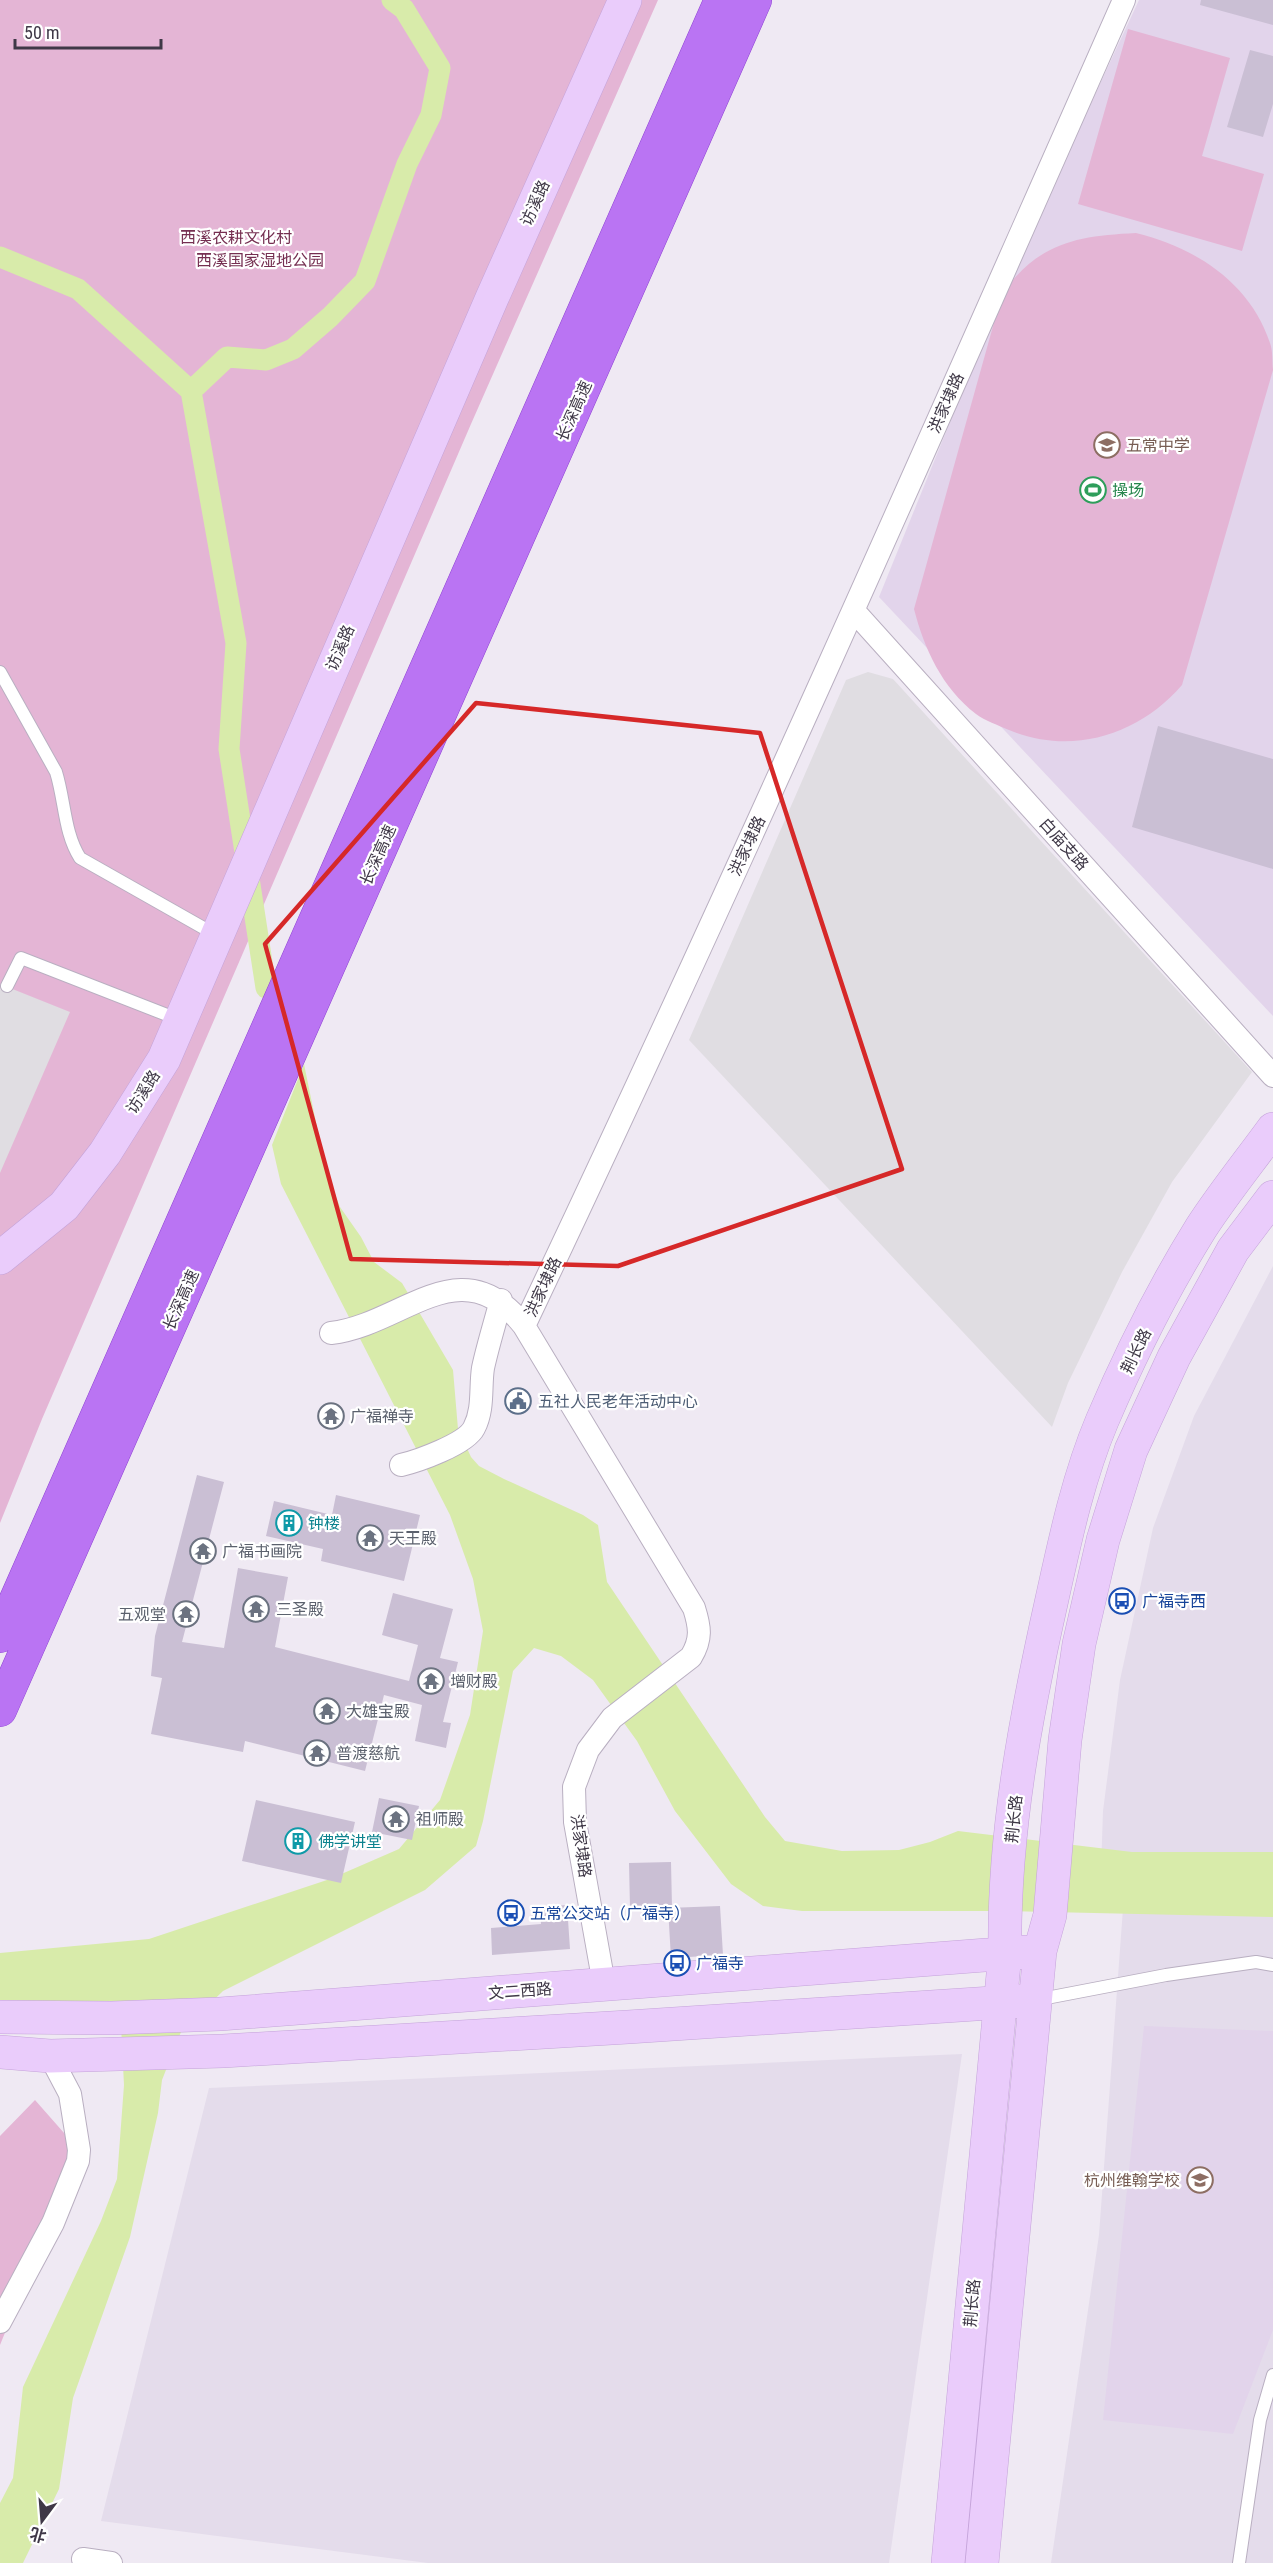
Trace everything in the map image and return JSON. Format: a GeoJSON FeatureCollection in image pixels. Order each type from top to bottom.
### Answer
{"type":"FeatureCollection","features":[{"type":"Feature","properties":{"kind":"highway","name":"长深高速"},"geometry":{"type":"LineString","coordinates":[[0,1636],[721,0]]}},
{"type":"Feature","properties":{"kind":"highway","name":"长深高速"},"geometry":{"type":"LineString","coordinates":[[0,1710],[755,0]]}},
{"type":"Feature","properties":{"kind":"main road","name":"访溪路"},"geometry":{"type":"LineString","coordinates":[[0,1258],[64,1206],[105,1153],[164,1059],[488,308],[625,0]]}},
{"type":"Feature","properties":{"kind":"main road","name":"荆长路"},"geometry":{"type":"LineString","coordinates":[[948,2563],[1005,1953],[1004,1911],[1024,1729],[1070,1516],[1101,1422],[1173,1277],[1203,1226],[1273,1130]]}},
{"type":"Feature","properties":{"kind":"main road","name":"荆长路"},"geometry":{"type":"LineString","coordinates":[[982,2563],[1040,1951],[1050,1915],[1065,1740],[1079,1644],[1103,1540],[1131,1450],[1174,1357],[1233,1250],[1273,1197]]}},
{"type":"Feature","properties":{"kind":"main road","name":"文二西路"},"geometry":{"type":"LineString","coordinates":[[0,2017],[112,2018],[220,2014],[1040,1951]]}},
{"type":"Feature","properties":{"kind":"main road"},"geometry":{"type":"LineString","coordinates":[[0,2052],[50,2056],[223,2051],[1035,2000]]}},
{"type":"Feature","properties":{"kind":"main road"},"geometry":{"type":"LineString","coordinates":[[0,2075],[50,2056]]}},
{"type":"Feature","properties":{"kind":"street","name":"洪家埭路"},"geometry":{"type":"LineString","coordinates":[[604,1984],[575,1822],[574,1787],[588,1750],[612,1718],[691,1657],[698,1645],[700,1627],[694,1608],[524,1326],[630,1102],[854,611],[1124,0]]}},
{"type":"Feature","properties":{"kind":"street","name":"白庙支路"},"geometry":{"type":"LineString","coordinates":[[854,611],[1273,1076]]}},
{"type":"Feature","properties":{"kind":"street"},"geometry":{"type":"LineString","coordinates":[[341,1332],[428,1296],[455,1291],[480,1291],[501,1300],[524,1326]]}},
{"type":"Feature","properties":{"kind":"street"},"geometry":{"type":"LineString","coordinates":[[410,1463],[467,1436],[474,1428],[482,1398],[483,1370],[501,1300]]}},
{"type":"Feature","properties":{"kind":"street"},"geometry":{"type":"LineString","coordinates":[[0,2322],[53,2223],[78,2161],[79,2150],[70,2094],[50,2056]]}},
{"type":"Feature","properties":{"kind":"street"},"geometry":{"type":"LineString","coordinates":[[83,2559],[111,2563]]}},
{"type":"Feature","properties":{"kind":"lane"},"geometry":{"type":"LineString","coordinates":[[0,672],[56,772],[62,790],[72,845],[80,858],[217,936]]}},
{"type":"Feature","properties":{"kind":"lane"},"geometry":{"type":"LineString","coordinates":[[7,986],[21,958],[180,1020]]}},
{"type":"Feature","properties":{"kind":"lane"},"geometry":{"type":"LineString","coordinates":[[1035,2000],[1166,1975],[1256,1962],[1273,1965]]}},
{"type":"Feature","properties":{"kind":"lane"},"geometry":{"type":"LineString","coordinates":[[1239,2563],[1260,2420],[1273,2375]]}},
{"type":"Feature","properties":{"kind":"highlighted area"},"geometry":{"type":"Polygon","coordinates":[[[476,703],[760,733],[902,1169],[618,1266],[351,1259],[265,944],[476,703]]]}},
{"type":"Feature","properties":{"kind":"shaded area","name":"五常中学"},"geometry":{"type":"Polygon","coordinates":[[[1139,0],[1273,0],[1273,1016],[879,597],[1002,294],[1139,0]]]}},
{"type":"Feature","properties":{"kind":"shaded area"},"geometry":{"type":"Polygon","coordinates":[[[868,672],[893,679],[1252,1072],[1172,1182],[1122,1272],[1068,1383],[1052,1427],[689,1040],[846,680],[868,672]]]}},
{"type":"Feature","properties":{"kind":"shaded area"},"geometry":{"type":"Polygon","coordinates":[[[0,984],[70,1012],[0,1173],[0,984]]]}},
{"type":"Feature","properties":{"kind":"shaded area"},"geometry":{"type":"Polygon","coordinates":[[[304,1064],[326,1171],[340,1207],[361,1237],[374,1262],[402,1283],[453,1370],[458,1429],[471,1457],[479,1466],[583,1515],[598,1525],[607,1582],[765,1817],[785,1841],[842,1851],[899,1850],[930,1842],[958,1831],[1132,1852],[1273,1852],[1273,1917],[1004,1911],[802,1911],[763,1906],[731,1884],[675,1811],[637,1741],[593,1680],[561,1656],[534,1648],[513,1671],[476,1846],[425,1890],[223,1991],[181,2032],[162,2080],[158,2113],[130,2237],[73,2398],[59,2489],[23,2563],[0,2563],[0,2503],[13,2478],[23,2387],[101,2221],[117,2179],[124,2085],[121,2025],[0,2002],[0,1953],[149,1939],[330,1879],[399,1849],[440,1800],[470,1715],[483,1631],[473,1579],[450,1515],[281,1184],[272,1145],[304,1064]]]}},
{"type":"Feature","properties":{"kind":"shaded area"},"geometry":{"type":"Polygon","coordinates":[[[1273,1266],[1273,1861],[1101,1870],[1103,1811],[1120,1680],[1153,1528],[1194,1416],[1273,1266]]]}},
{"type":"Feature","properties":{"kind":"shaded area"},"geometry":{"type":"Polygon","coordinates":[[[1273,1889],[1273,2563],[1051,2563],[1099,2235],[1124,1895],[1273,1889]]]}},
{"type":"Feature","properties":{"kind":"shaded area","name":"杭州维翰学校"},"geometry":{"type":"Polygon","coordinates":[[[1144,2026],[1273,2031],[1273,2330],[1233,2434],[1103,2420],[1144,2026]]]}},
{"type":"Feature","properties":{"kind":"shaded area"},"geometry":{"type":"Polygon","coordinates":[[[962,2054],[889,2563],[428,2563],[101,2521],[209,2088],[962,2054]]]}},
{"type":"Feature","properties":{"kind":"green space","name":"西溪国家湿地公园"},"geometry":{"type":"Polygon","coordinates":[[[0,0],[658,0],[471,424],[42,1419],[0,1523],[0,0]]]}},
{"type":"Feature","properties":{"kind":"green space"},"geometry":{"type":"Polygon","coordinates":[[[1128,29],[1230,58],[1202,156],[1264,174],[1242,251],[1078,204],[1128,29]]]}},
{"type":"Feature","properties":{"kind":"green space","name":"操场"},"geometry":{"type":"Polygon","coordinates":[[[1136,233],[1158,239],[1199,258],[1234,285],[1249,302],[1261,321],[1271,346],[1273,370],[1182,685],[1146,717],[1103,736],[1057,741],[1033,738],[987,721],[964,704],[944,680],[929,653],[914,609],[1002,294],[1030,263],[1044,253],[1077,240],[1136,233]]]}},
{"type":"Feature","properties":{"kind":"green space"},"geometry":{"type":"Polygon","coordinates":[[[35,2100],[79,2150],[0,2345],[0,2136],[35,2100]]]}},
{"type":"Feature","properties":{"kind":"building"},"geometry":{"type":"Polygon","coordinates":[[[1201,0],[1273,0],[1273,25],[1200,5],[1201,0]]]}},
{"type":"Feature","properties":{"kind":"building"},"geometry":{"type":"Polygon","coordinates":[[[1250,50],[1273,56],[1273,104],[1263,137],[1227,127],[1250,50]]]}},
{"type":"Feature","properties":{"kind":"building"},"geometry":{"type":"Polygon","coordinates":[[[1158,726],[1273,759],[1273,869],[1132,827],[1158,726]]]}},
{"type":"Feature","properties":{"kind":"building"},"geometry":{"type":"Polygon","coordinates":[[[197,1475],[224,1482],[182,1642],[224,1648],[238,1568],[288,1577],[275,1647],[409,1681],[418,1645],[382,1635],[393,1593],[453,1609],[440,1658],[458,1662],[443,1722],[451,1723],[446,1748],[415,1741],[422,1705],[384,1695],[365,1771],[245,1741],[243,1752],[151,1734],[162,1678],[151,1676],[155,1636],[197,1475]]]}},
{"type":"Feature","properties":{"kind":"building","name":"天王殿"},"geometry":{"type":"Polygon","coordinates":[[[336,1495],[420,1515],[404,1581],[321,1561],[323,1549],[266,1536],[274,1501],[332,1515],[336,1495]]]}},
{"type":"Feature","properties":{"kind":"building","name":"祖师殿"},"geometry":{"type":"Polygon","coordinates":[[[379,1798],[419,1806],[412,1840],[372,1832],[379,1798]]]}},
{"type":"Feature","properties":{"kind":"building","name":"佛学讲堂"},"geometry":{"type":"Polygon","coordinates":[[[256,1800],[355,1822],[341,1883],[242,1861],[256,1800]]]}},
{"type":"Feature","properties":{"kind":"building"},"geometry":{"type":"Polygon","coordinates":[[[671,1862],[672,1907],[630,1908],[629,1863],[671,1862]]]}},
{"type":"Feature","properties":{"kind":"building"},"geometry":{"type":"Polygon","coordinates":[[[567,1905],[570,1949],[492,1955],[491,1928],[541,1924],[540,1907],[567,1905]]]}},
{"type":"Feature","properties":{"kind":"building"},"geometry":{"type":"Polygon","coordinates":[[[720,1906],[723,1955],[671,1958],[668,1908],[720,1906]]]}},
{"type":"Feature","properties":{"kind":"waterway"},"geometry":{"type":"LineString","coordinates":[[191,391],[227,357],[266,360],[293,349],[330,317],[365,281],[407,164],[431,115],[440,68],[404,9],[392,0]]}},
{"type":"Feature","properties":{"kind":"waterway"},"geometry":{"type":"LineString","coordinates":[[0,257],[78,289],[191,391],[236,643],[229,749],[266,988]]}},
{"type":"Feature","properties":{"kind":"place","name":"五常中学"},"geometry":{"type":"Point","coordinates":[1107,445]}},
{"type":"Feature","properties":{"kind":"place","name":"操场"},"geometry":{"type":"Point","coordinates":[1093,490]}},
{"type":"Feature","properties":{"kind":"place","name":"五社人民老年活动中心"},"geometry":{"type":"Point","coordinates":[518,1401]}},
{"type":"Feature","properties":{"kind":"place","name":"广福禅寺"},"geometry":{"type":"Point","coordinates":[331,1416]}},
{"type":"Feature","properties":{"kind":"place","name":"钟楼"},"geometry":{"type":"Point","coordinates":[289,1523]}},
{"type":"Feature","properties":{"kind":"place","name":"天王殿"},"geometry":{"type":"Point","coordinates":[370,1538]}},
{"type":"Feature","properties":{"kind":"place","name":"广福书画院"},"geometry":{"type":"Point","coordinates":[203,1551]}},
{"type":"Feature","properties":{"kind":"place","name":"广福寺西"},"geometry":{"type":"Point","coordinates":[1122,1601]}},
{"type":"Feature","properties":{"kind":"place","name":"三圣殿"},"geometry":{"type":"Point","coordinates":[256,1609]}},
{"type":"Feature","properties":{"kind":"place","name":"五观堂"},"geometry":{"type":"Point","coordinates":[186,1614]}},
{"type":"Feature","properties":{"kind":"place","name":"增财殿"},"geometry":{"type":"Point","coordinates":[431,1681]}},
{"type":"Feature","properties":{"kind":"place","name":"大雄宝殿"},"geometry":{"type":"Point","coordinates":[327,1711]}},
{"type":"Feature","properties":{"kind":"place","name":"普渡慈航"},"geometry":{"type":"Point","coordinates":[317,1753]}},
{"type":"Feature","properties":{"kind":"place","name":"祖师殿"},"geometry":{"type":"Point","coordinates":[396,1819]}},
{"type":"Feature","properties":{"kind":"place","name":"佛学讲堂"},"geometry":{"type":"Point","coordinates":[298,1841]}},
{"type":"Feature","properties":{"kind":"place","name":"五常公交站（广福寺）"},"geometry":{"type":"Point","coordinates":[511,1913]}},
{"type":"Feature","properties":{"kind":"place","name":"广福寺"},"geometry":{"type":"Point","coordinates":[677,1963]}},
{"type":"Feature","properties":{"kind":"place","name":"杭州维翰学校"},"geometry":{"type":"Point","coordinates":[1200,2180]}},
{"type":"Feature","properties":{"kind":"park label","name":"西溪农耕文化村"},"geometry":{"type":"Point","coordinates":[236,237]}}]}
